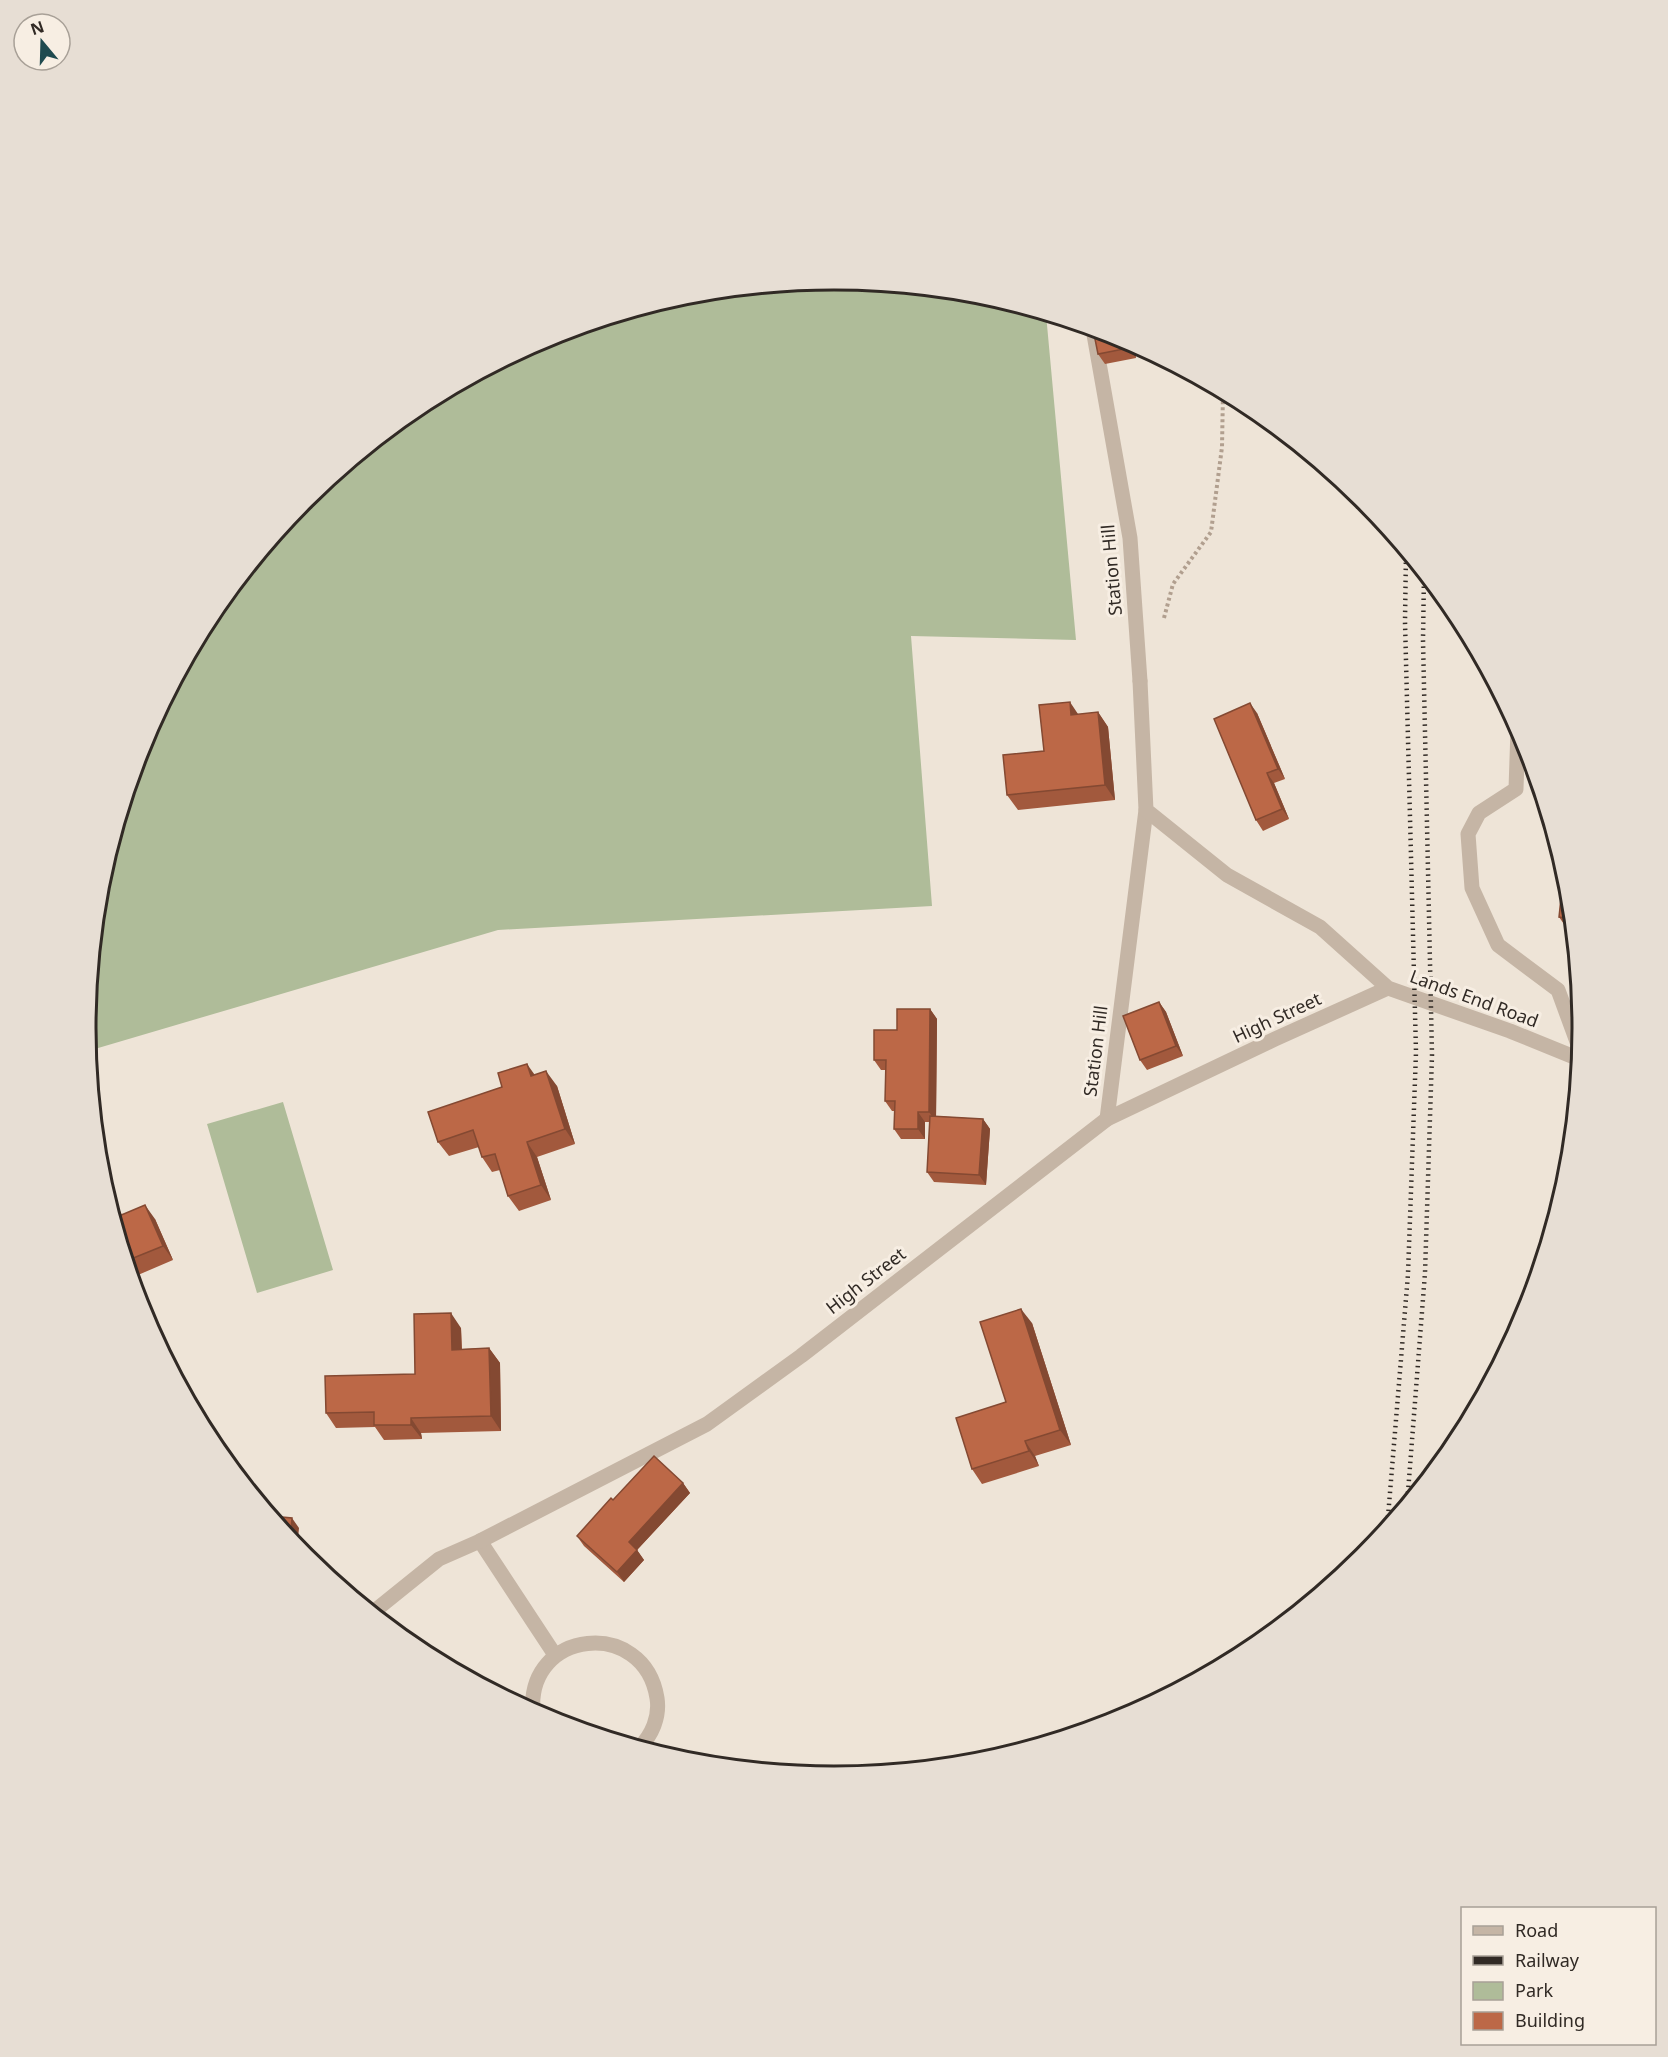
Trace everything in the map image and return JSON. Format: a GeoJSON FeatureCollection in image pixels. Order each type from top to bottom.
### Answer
{"type":"FeatureCollection","features":[{"type":"Feature","properties":{"kind":"street","name":"Station Hill"},"geometry":{"type":"LineString","coordinates":[[1096,339],[1130,538],[1146,810],[1107,1119]]}},
{"type":"Feature","properties":{"kind":"street"},"geometry":{"type":"LineString","coordinates":[[1517,749],[1516,789],[1479,813],[1468,834],[1472,888],[1498,945],[1558,990],[1572,1028]]}},
{"type":"Feature","properties":{"kind":"street"},"geometry":{"type":"LineString","coordinates":[[1146,810],[1227,875],[1320,927],[1389,988]]}},
{"type":"Feature","properties":{"kind":"street","name":"Lands End Road"},"geometry":{"type":"LineString","coordinates":[[1389,988],[1571,1055]]}},
{"type":"Feature","properties":{"kind":"street","name":"High Street"},"geometry":{"type":"LineString","coordinates":[[378,1608],[439,1559],[480,1541],[707,1424],[801,1356],[1107,1119],[1389,988]]}},
{"type":"Feature","properties":{"kind":"street"},"geometry":{"type":"LineString","coordinates":[[480,1541],[555,1655]]}},
{"type":"Feature","properties":{"kind":"street"},"geometry":{"type":"LineString","coordinates":[[533,1702],[534,1690],[541,1670],[555,1655],[567,1648],[586,1643],[611,1644],[629,1651],[644,1665],[655,1683],[658,1703],[656,1723],[645,1742]]}},
{"type":"Feature","properties":{"kind":"path"},"geometry":{"type":"LineString","coordinates":[[1162,623],[1173,584],[1211,532],[1222,447],[1223,402]]}},
{"type":"Feature","properties":{"kind":"green space"},"geometry":{"type":"Polygon","coordinates":[[[834,290],[930,297],[978,305],[1047,323],[1076,640],[911,636],[932,906],[498,930],[97,1048],[98,980],[102,932],[121,837],[135,791],[172,702],[195,659],[220,618],[279,542],[347,474],[385,443],[465,389],[552,347],[643,316],[738,297],[834,290]]]}},
{"type":"Feature","properties":{"kind":"green space"},"geometry":{"type":"Polygon","coordinates":[[[283,1102],[333,1270],[257,1293],[207,1124],[283,1102]]]}},
{"type":"Feature","properties":{"kind":"building"},"geometry":{"type":"Polygon","coordinates":[[[1095,339],[1121,349],[1098,354],[1095,339]]]}},
{"type":"Feature","properties":{"kind":"building"},"geometry":{"type":"Polygon","coordinates":[[[1070,702],[1071,715],[1098,712],[1105,785],[1007,795],[1003,755],[1044,751],[1039,705],[1070,702]]]}},
{"type":"Feature","properties":{"kind":"building"},"geometry":{"type":"Polygon","coordinates":[[[1250,703],[1278,769],[1267,773],[1282,809],[1256,820],[1214,719],[1250,703]]]}},
{"type":"Feature","properties":{"kind":"building"},"geometry":{"type":"Polygon","coordinates":[[[1561,901],[1564,918],[1559,917],[1561,901]]]}},
{"type":"Feature","properties":{"kind":"building"},"geometry":{"type":"Polygon","coordinates":[[[1159,1002],[1176,1046],[1140,1060],[1123,1016],[1159,1002]]]}},
{"type":"Feature","properties":{"kind":"building"},"geometry":{"type":"Polygon","coordinates":[[[897,1009],[930,1009],[929,1112],[918,1112],[918,1129],[894,1129],[895,1101],[885,1101],[886,1060],[874,1060],[874,1030],[897,1030],[897,1009]]]}},
{"type":"Feature","properties":{"kind":"building"},"geometry":{"type":"Polygon","coordinates":[[[527,1064],[531,1076],[546,1071],[565,1129],[527,1142],[541,1185],[508,1196],[495,1154],[482,1157],[473,1130],[438,1142],[428,1112],[502,1087],[498,1073],[527,1064]]]}},
{"type":"Feature","properties":{"kind":"building"},"geometry":{"type":"Polygon","coordinates":[[[930,1116],[983,1119],[979,1175],[927,1172],[930,1116]]]}},
{"type":"Feature","properties":{"kind":"building"},"geometry":{"type":"Polygon","coordinates":[[[145,1205],[163,1246],[133,1258],[120,1216],[145,1205]]]}},
{"type":"Feature","properties":{"kind":"building"},"geometry":{"type":"Polygon","coordinates":[[[1021,1309],[1060,1430],[1025,1441],[1029,1451],[972,1469],[956,1418],[1006,1402],[980,1322],[1021,1309]]]}},
{"type":"Feature","properties":{"kind":"building"},"geometry":{"type":"Polygon","coordinates":[[[451,1313],[452,1350],[489,1348],[491,1416],[411,1418],[411,1425],[374,1425],[374,1412],[326,1413],[325,1376],[415,1374],[414,1314],[451,1313]]]}},
{"type":"Feature","properties":{"kind":"building"},"geometry":{"type":"Polygon","coordinates":[[[654,1456],[683,1483],[629,1542],[637,1550],[617,1572],[577,1536],[611,1498],[613,1500],[654,1456]]]}},
{"type":"Feature","properties":{"kind":"building"},"geometry":{"type":"Polygon","coordinates":[[[281,1517],[292,1518],[291,1528],[281,1517]]]}},
{"type":"Feature","properties":{"kind":"railway"},"geometry":{"type":"LineString","coordinates":[[1388,1516],[1408,1274],[1416,1052],[1405,622],[1406,563]]}},
{"type":"Feature","properties":{"kind":"railway"},"geometry":{"type":"LineString","coordinates":[[1408,1492],[1425,1273],[1432,1055],[1424,585]]}}]}
